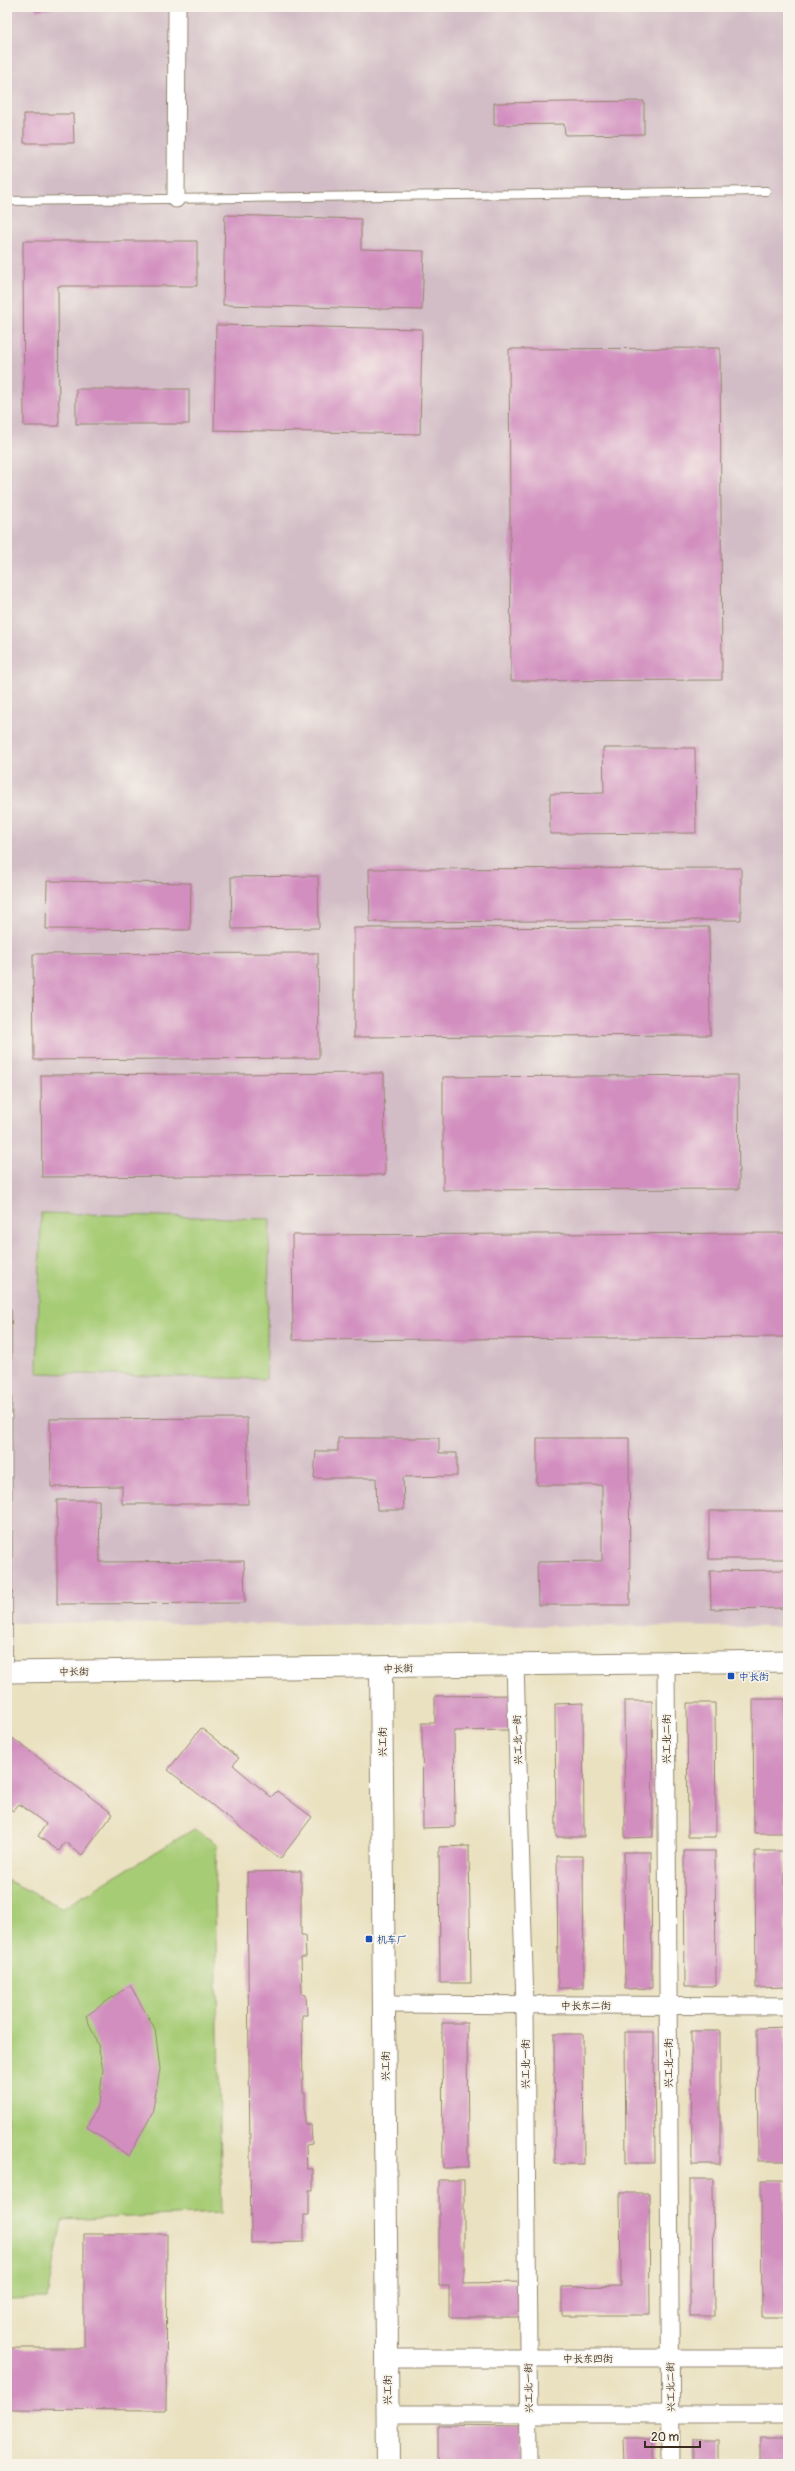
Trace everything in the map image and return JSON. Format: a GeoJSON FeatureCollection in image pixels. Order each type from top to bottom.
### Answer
{"type":"FeatureCollection","features":[{"type":"Feature","properties":{"kind":"main road","name":"兴工街"},"geometry":{"type":"LineString","coordinates":[[382,1668],[388,2464]]}},
{"type":"Feature","properties":{"kind":"street"},"geometry":{"type":"LineString","coordinates":[[176,198],[177,7]]}},
{"type":"Feature","properties":{"kind":"street","name":"中长街"},"geometry":{"type":"LineString","coordinates":[[8,1672],[382,1668],[515,1664],[788,1661]]}},
{"type":"Feature","properties":{"kind":"street","name":"兴工北二街"},"geometry":{"type":"LineString","coordinates":[[666,1662],[671,2464]]}},
{"type":"Feature","properties":{"kind":"street","name":"兴工北一街"},"geometry":{"type":"LineString","coordinates":[[515,1664],[525,2005],[529,2464]]}},
{"type":"Feature","properties":{"kind":"street","name":"中长东二街"},"geometry":{"type":"LineString","coordinates":[[384,2004],[788,2006]]}},
{"type":"Feature","properties":{"kind":"street","name":"中长东四街"},"geometry":{"type":"LineString","coordinates":[[387,2358],[788,2358]]}},
{"type":"Feature","properties":{"kind":"street"},"geometry":{"type":"LineString","coordinates":[[387,2414],[788,2414]]}},
{"type":"Feature","properties":{"kind":"lane"},"geometry":{"type":"LineString","coordinates":[[7,201],[766,191]]}},
{"type":"Feature","properties":{"kind":"lane"},"geometry":{"type":"LineString","coordinates":[[7,1312],[8,1672]]}},
{"type":"Feature","properties":{"kind":"shaded area"},"geometry":{"type":"Polygon","coordinates":[[[7,7],[788,7],[788,1627],[7,1623],[7,7]]]}},
{"type":"Feature","properties":{"kind":"green space"},"geometry":{"type":"Polygon","coordinates":[[[41,1213],[270,1219],[266,1379],[37,1373],[41,1213]]]}},
{"type":"Feature","properties":{"kind":"green space"},"geometry":{"type":"Polygon","coordinates":[[[194,1829],[217,1844],[215,1894],[222,2213],[62,2220],[48,2298],[7,2299],[7,1880],[63,1908],[194,1829]]]}},
{"type":"Feature","properties":{"kind":"building"},"geometry":{"type":"Polygon","coordinates":[[[35,7],[56,7],[56,8],[36,11],[35,7]]]}},
{"type":"Feature","properties":{"kind":"building"},"geometry":{"type":"Polygon","coordinates":[[[644,101],[644,134],[565,135],[564,124],[494,125],[494,103],[644,101]]]}},
{"type":"Feature","properties":{"kind":"building"},"geometry":{"type":"Polygon","coordinates":[[[24,114],[73,114],[74,143],[24,143],[24,114]]]}},
{"type":"Feature","properties":{"kind":"building"},"geometry":{"type":"Polygon","coordinates":[[[225,215],[361,219],[361,249],[424,251],[422,310],[223,305],[225,215]]]}},
{"type":"Feature","properties":{"kind":"building"},"geometry":{"type":"Polygon","coordinates":[[[23,241],[197,241],[197,286],[58,286],[59,426],[24,426],[23,241]]]}},
{"type":"Feature","properties":{"kind":"building"},"geometry":{"type":"Polygon","coordinates":[[[216,325],[422,329],[420,434],[214,430],[216,325]]]}},
{"type":"Feature","properties":{"kind":"building"},"geometry":{"type":"Polygon","coordinates":[[[720,348],[722,680],[511,681],[509,349],[720,348]]]}},
{"type":"Feature","properties":{"kind":"building"},"geometry":{"type":"Polygon","coordinates":[[[76,389],[189,389],[189,424],[76,424],[76,389]]]}},
{"type":"Feature","properties":{"kind":"building"},"geometry":{"type":"Polygon","coordinates":[[[603,748],[695,748],[696,833],[550,834],[550,794],[604,793],[603,748]]]}},
{"type":"Feature","properties":{"kind":"building"},"geometry":{"type":"Polygon","coordinates":[[[741,868],[741,920],[370,922],[369,869],[741,868]]]}},
{"type":"Feature","properties":{"kind":"building"},"geometry":{"type":"Polygon","coordinates":[[[318,876],[319,928],[232,929],[231,877],[318,876]]]}},
{"type":"Feature","properties":{"kind":"building"},"geometry":{"type":"Polygon","coordinates":[[[47,881],[191,883],[190,930],[46,929],[47,881]]]}},
{"type":"Feature","properties":{"kind":"building"},"geometry":{"type":"Polygon","coordinates":[[[709,927],[710,1035],[354,1037],[354,928],[709,927]]]}},
{"type":"Feature","properties":{"kind":"building"},"geometry":{"type":"Polygon","coordinates":[[[318,953],[319,1058],[34,1060],[33,954],[318,953]]]}},
{"type":"Feature","properties":{"kind":"building"},"geometry":{"type":"Polygon","coordinates":[[[384,1073],[385,1175],[42,1177],[41,1075],[384,1073]]]}},
{"type":"Feature","properties":{"kind":"building"},"geometry":{"type":"Polygon","coordinates":[[[738,1075],[739,1189],[443,1190],[443,1077],[738,1075]]]}},
{"type":"Feature","properties":{"kind":"building"},"geometry":{"type":"Polygon","coordinates":[[[788,1233],[788,1337],[293,1340],[292,1235],[788,1233]]]}},
{"type":"Feature","properties":{"kind":"building"},"geometry":{"type":"Polygon","coordinates":[[[247,1418],[248,1504],[122,1504],[122,1486],[51,1487],[50,1419],[247,1418]]]}},
{"type":"Feature","properties":{"kind":"building"},"geometry":{"type":"Polygon","coordinates":[[[784,1433],[788,1433],[788,1479],[784,1479],[784,1433]]]}},
{"type":"Feature","properties":{"kind":"building"},"geometry":{"type":"Polygon","coordinates":[[[338,1438],[439,1438],[439,1453],[457,1453],[457,1476],[403,1477],[404,1510],[377,1510],[376,1478],[314,1478],[316,1451],[338,1451],[338,1438]]]}},
{"type":"Feature","properties":{"kind":"building"},"geometry":{"type":"Polygon","coordinates":[[[537,1438],[629,1438],[630,1605],[538,1605],[537,1562],[602,1561],[602,1485],[537,1485],[537,1438]]]}},
{"type":"Feature","properties":{"kind":"building"},"geometry":{"type":"Polygon","coordinates":[[[57,1500],[99,1500],[100,1562],[244,1561],[245,1603],[57,1604],[57,1500]]]}},
{"type":"Feature","properties":{"kind":"building"},"geometry":{"type":"Polygon","coordinates":[[[709,1511],[788,1511],[788,1559],[709,1559],[709,1511]]]}},
{"type":"Feature","properties":{"kind":"building"},"geometry":{"type":"Polygon","coordinates":[[[788,1570],[788,1608],[711,1609],[710,1571],[788,1570]]]}},
{"type":"Feature","properties":{"kind":"building"},"geometry":{"type":"Polygon","coordinates":[[[511,1695],[511,1730],[454,1731],[455,1827],[423,1828],[422,1723],[435,1723],[435,1696],[511,1695]]]}},
{"type":"Feature","properties":{"kind":"building"},"geometry":{"type":"Polygon","coordinates":[[[753,1699],[785,1699],[786,1833],[754,1833],[753,1699]]]}},
{"type":"Feature","properties":{"kind":"building"},"geometry":{"type":"Polygon","coordinates":[[[624,1701],[652,1701],[653,1837],[625,1838],[624,1701]]]}},
{"type":"Feature","properties":{"kind":"building"},"geometry":{"type":"Polygon","coordinates":[[[583,1703],[584,1837],[556,1837],[555,1704],[583,1703]]]}},
{"type":"Feature","properties":{"kind":"building"},"geometry":{"type":"Polygon","coordinates":[[[687,1703],[715,1703],[716,1837],[688,1837],[687,1703]]]}},
{"type":"Feature","properties":{"kind":"building"},"geometry":{"type":"Polygon","coordinates":[[[201,1728],[239,1758],[233,1765],[271,1797],[277,1791],[312,1817],[280,1859],[168,1770],[201,1728]]]}},
{"type":"Feature","properties":{"kind":"building"},"geometry":{"type":"Polygon","coordinates":[[[7,1734],[113,1814],[82,1855],[65,1842],[59,1851],[38,1836],[46,1824],[19,1804],[13,1811],[7,1806],[7,1734]]]}},
{"type":"Feature","properties":{"kind":"building"},"geometry":{"type":"Polygon","coordinates":[[[469,1846],[471,1983],[440,1983],[439,1847],[469,1846]]]}},
{"type":"Feature","properties":{"kind":"building"},"geometry":{"type":"Polygon","coordinates":[[[684,1851],[715,1851],[716,1986],[685,1986],[684,1851]]]}},
{"type":"Feature","properties":{"kind":"building"},"geometry":{"type":"Polygon","coordinates":[[[755,1851],[785,1851],[786,1987],[756,1988],[755,1851]]]}},
{"type":"Feature","properties":{"kind":"building"},"geometry":{"type":"Polygon","coordinates":[[[624,1852],[651,1852],[652,1988],[625,1989],[624,1852]]]}},
{"type":"Feature","properties":{"kind":"building"},"geometry":{"type":"Polygon","coordinates":[[[557,1856],[583,1856],[584,1988],[558,1988],[557,1856]]]}},
{"type":"Feature","properties":{"kind":"building"},"geometry":{"type":"Polygon","coordinates":[[[301,1871],[301,1935],[305,1935],[306,1957],[301,1957],[302,1994],[306,1995],[307,2015],[302,2015],[303,2093],[305,2093],[305,2124],[311,2125],[312,2144],[306,2145],[307,2169],[313,2169],[313,2190],[309,2190],[309,2215],[304,2215],[304,2242],[251,2243],[247,1872],[301,1871]]]}},
{"type":"Feature","properties":{"kind":"building"},"geometry":{"type":"Polygon","coordinates":[[[130,1985],[155,2029],[160,2069],[152,2114],[129,2156],[87,2127],[99,2102],[103,2070],[98,2045],[86,2016],[130,1985]]]}},
{"type":"Feature","properties":{"kind":"building"},"geometry":{"type":"Polygon","coordinates":[[[442,2023],[467,2023],[468,2168],[443,2168],[442,2023]]]}},
{"type":"Feature","properties":{"kind":"building"},"geometry":{"type":"Polygon","coordinates":[[[786,2027],[786,2161],[758,2161],[757,2028],[786,2027]]]}},
{"type":"Feature","properties":{"kind":"building"},"geometry":{"type":"Polygon","coordinates":[[[691,2031],[720,2031],[720,2164],[692,2164],[691,2031]]]}},
{"type":"Feature","properties":{"kind":"building"},"geometry":{"type":"Polygon","coordinates":[[[625,2032],[654,2032],[655,2163],[626,2163],[625,2032]]]}},
{"type":"Feature","properties":{"kind":"building"},"geometry":{"type":"Polygon","coordinates":[[[554,2034],[583,2034],[584,2164],[555,2164],[554,2034]]]}},
{"type":"Feature","properties":{"kind":"building"},"geometry":{"type":"Polygon","coordinates":[[[690,2179],[713,2179],[714,2316],[690,2316],[690,2179]]]}},
{"type":"Feature","properties":{"kind":"building"},"geometry":{"type":"Polygon","coordinates":[[[439,2180],[464,2180],[464,2283],[523,2282],[524,2317],[449,2317],[449,2286],[439,2286],[439,2180]]]}},
{"type":"Feature","properties":{"kind":"building"},"geometry":{"type":"Polygon","coordinates":[[[761,2181],[785,2181],[786,2317],[762,2317],[761,2181]]]}},
{"type":"Feature","properties":{"kind":"building"},"geometry":{"type":"Polygon","coordinates":[[[620,2193],[649,2193],[650,2315],[562,2315],[562,2287],[621,2286],[620,2193]]]}},
{"type":"Feature","properties":{"kind":"building"},"geometry":{"type":"Polygon","coordinates":[[[84,2234],[167,2234],[166,2410],[7,2409],[7,2348],[84,2348],[84,2234]]]}},
{"type":"Feature","properties":{"kind":"building"},"geometry":{"type":"Polygon","coordinates":[[[438,2425],[521,2426],[521,2464],[438,2464],[438,2425]]]}},
{"type":"Feature","properties":{"kind":"building"},"geometry":{"type":"Polygon","coordinates":[[[761,2437],[785,2437],[785,2464],[761,2464],[761,2437]]]}},
{"type":"Feature","properties":{"kind":"building"},"geometry":{"type":"Polygon","coordinates":[[[624,2438],[653,2438],[653,2464],[625,2464],[624,2438]]]}},
{"type":"Feature","properties":{"kind":"building"},"geometry":{"type":"Polygon","coordinates":[[[693,2440],[719,2440],[719,2464],[693,2464],[693,2440]]]}},
{"type":"Feature","properties":{"kind":"place","name":"中长街"},"geometry":{"type":"Point","coordinates":[731,1676]}},
{"type":"Feature","properties":{"kind":"place","name":"机车厂"},"geometry":{"type":"Point","coordinates":[369,1939]}}]}
